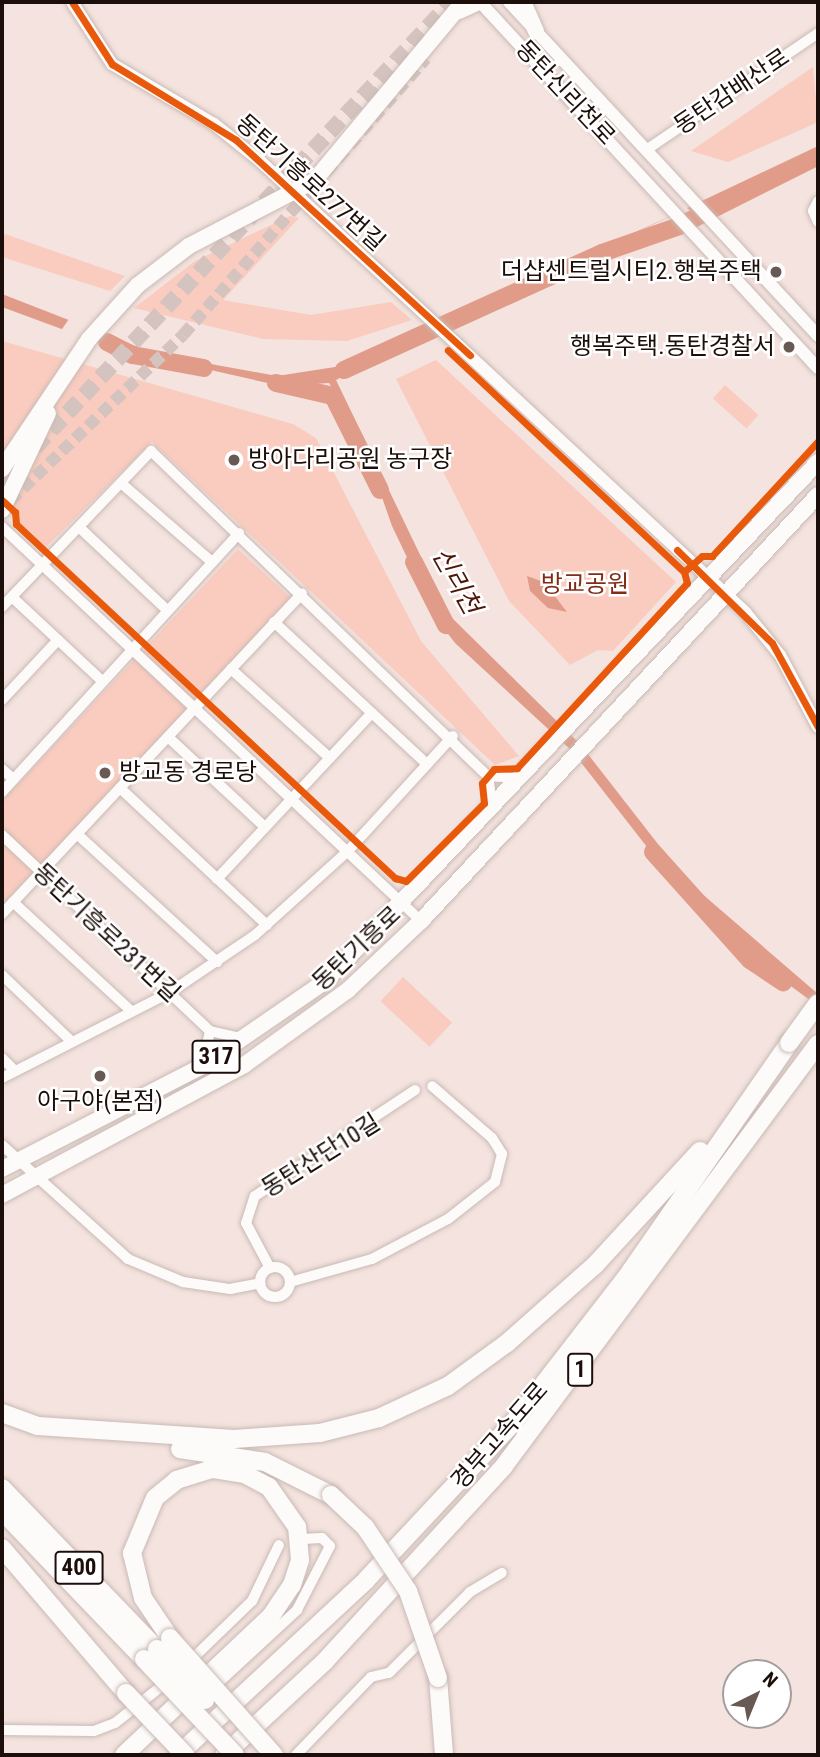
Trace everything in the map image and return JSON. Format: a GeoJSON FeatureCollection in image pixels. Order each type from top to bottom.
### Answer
{"type":"FeatureCollection","features":[{"type":"Feature","properties":{"kind":"highway","name":"경부고속도로"},"geometry":{"type":"LineString","coordinates":[[178,1755],[366,1580],[515,1421],[630,1272],[746,1098],[818,1003]]}},
{"type":"Feature","properties":{"kind":"highway","name":"경부고속도로"},"geometry":{"type":"LineString","coordinates":[[224,1755],[352,1634],[504,1466],[649,1280],[813,1050]]}},
{"type":"Feature","properties":{"kind":"highway"},"geometry":{"type":"LineString","coordinates":[[38,1426],[147,1438],[284,1438],[349,1427],[416,1403],[472,1371],[560,1298],[746,1098]]}},
{"type":"Feature","properties":{"kind":"highway"},"geometry":{"type":"LineString","coordinates":[[2,1413],[38,1426],[265,1462],[331,1495],[365,1527],[408,1591],[438,1678],[444,1755]]}},
{"type":"Feature","properties":{"kind":"highway"},"geometry":{"type":"LineString","coordinates":[[124,1755],[271,1616],[292,1586],[300,1560],[297,1527],[268,1487],[245,1474],[212,1469],[187,1475],[155,1498],[141,1519],[132,1553],[135,1575],[157,1648],[274,1755]]}},
{"type":"Feature","properties":{"kind":"highway","name":"400"},"geometry":{"type":"LineString","coordinates":[[2,1488],[259,1755]]}},
{"type":"Feature","properties":{"kind":"highway","name":"400"},"geometry":{"type":"LineString","coordinates":[[2,1511],[157,1648],[235,1755]]}},
{"type":"Feature","properties":{"kind":"highway"},"geometry":{"type":"LineString","coordinates":[[2,1548],[126,1693],[185,1755]]}},
{"type":"Feature","properties":{"kind":"main road"},"geometry":{"type":"LineString","coordinates":[[2,469],[71,365],[114,310],[189,246],[296,193],[314,181],[461,6],[479,2]]}},
{"type":"Feature","properties":{"kind":"main road"},"geometry":{"type":"LineString","coordinates":[[523,2],[536,31]]}},
{"type":"Feature","properties":{"kind":"main road"},"geometry":{"type":"LineString","coordinates":[[2,510],[51,397]]}},
{"type":"Feature","properties":{"kind":"main road","name":"동탄기흥로"},"geometry":{"type":"LineString","coordinates":[[2,1169],[202,1066],[249,1037],[327,980],[404,906],[818,462]]}},
{"type":"Feature","properties":{"kind":"main road","name":"동탄기흥로"},"geometry":{"type":"LineString","coordinates":[[2,1195],[37,1172],[281,1042],[348,990],[421,921],[818,495]]}},
{"type":"Feature","properties":{"kind":"street","name":"동탄신리천로"},"geometry":{"type":"LineString","coordinates":[[479,2],[818,368]]}},
{"type":"Feature","properties":{"kind":"street","name":"동탄신리천로"},"geometry":{"type":"LineString","coordinates":[[509,2],[818,336]]}},
{"type":"Feature","properties":{"kind":"street","name":"동탄기흥로277번길"},"geometry":{"type":"LineString","coordinates":[[76,5],[112,64],[214,124],[296,193],[709,580]]}},
{"type":"Feature","properties":{"kind":"street","name":"동탄감배산로"},"geometry":{"type":"LineString","coordinates":[[646,150],[818,33]]}},
{"type":"Feature","properties":{"kind":"street"},"geometry":{"type":"LineString","coordinates":[[818,201],[813,211],[818,222]]}},
{"type":"Feature","properties":{"kind":"street"},"geometry":{"type":"LineString","coordinates":[[2,607],[151,451],[453,736],[488,776],[490,814]]}},
{"type":"Feature","properties":{"kind":"street"},"geometry":{"type":"LineString","coordinates":[[121,483],[212,562]]}},
{"type":"Feature","properties":{"kind":"street"},"geometry":{"type":"LineString","coordinates":[[2,527],[421,921]]}},
{"type":"Feature","properties":{"kind":"street"},"geometry":{"type":"LineString","coordinates":[[80,528],[167,610]]}},
{"type":"Feature","properties":{"kind":"street"},"geometry":{"type":"LineString","coordinates":[[2,792],[239,533]]}},
{"type":"Feature","properties":{"kind":"street"},"geometry":{"type":"LineString","coordinates":[[709,580],[772,643],[818,727]]}},
{"type":"Feature","properties":{"kind":"street"},"geometry":{"type":"LineString","coordinates":[[2,914],[302,593]]}},
{"type":"Feature","properties":{"kind":"street"},"geometry":{"type":"LineString","coordinates":[[12,597],[102,681]]}},
{"type":"Feature","properties":{"kind":"street"},"geometry":{"type":"LineString","coordinates":[[274,622],[427,764]]}},
{"type":"Feature","properties":{"kind":"street"},"geometry":{"type":"LineString","coordinates":[[2,700],[58,640]]}},
{"type":"Feature","properties":{"kind":"street"},"geometry":{"type":"LineString","coordinates":[[231,669],[330,758]]}},
{"type":"Feature","properties":{"kind":"street"},"geometry":{"type":"LineString","coordinates":[[217,878],[372,713]]}},
{"type":"Feature","properties":{"kind":"street"},"geometry":{"type":"LineString","coordinates":[[2,1078],[169,993],[267,925],[347,852],[453,736]]}},
{"type":"Feature","properties":{"kind":"street"},"geometry":{"type":"LineString","coordinates":[[168,737],[265,827]]}},
{"type":"Feature","properties":{"kind":"street"},"geometry":{"type":"LineString","coordinates":[[2,769],[13,779]]}},
{"type":"Feature","properties":{"kind":"street"},"geometry":{"type":"LineString","coordinates":[[488,776],[530,772]]}},
{"type":"Feature","properties":{"kind":"street"},"geometry":{"type":"LineString","coordinates":[[120,788],[267,925]]}},
{"type":"Feature","properties":{"kind":"street"},"geometry":{"type":"LineString","coordinates":[[77,834],[217,962]]}},
{"type":"Feature","properties":{"kind":"street","name":"동탄기흥로231번길"},"geometry":{"type":"LineString","coordinates":[[2,835],[210,1031]]}},
{"type":"Feature","properties":{"kind":"street"},"geometry":{"type":"LineString","coordinates":[[13,902],[131,1011]]}},
{"type":"Feature","properties":{"kind":"street"},"geometry":{"type":"LineString","coordinates":[[2,975],[71,1041]]}},
{"type":"Feature","properties":{"kind":"street"},"geometry":{"type":"LineString","coordinates":[[202,1066],[210,1031],[249,1037]]}},
{"type":"Feature","properties":{"kind":"street"},"geometry":{"type":"LineString","coordinates":[[2,1058],[14,1070]]}},
{"type":"Feature","properties":{"kind":"street"},"geometry":{"type":"LineString","coordinates":[[290,1282],[372,1259],[448,1219],[495,1182],[502,1154],[492,1138],[432,1086]]}},
{"type":"Feature","properties":{"kind":"street","name":"동탄산단10길"},"geometry":{"type":"LineString","coordinates":[[270,1268],[246,1223],[256,1196],[415,1090]]}},
{"type":"Feature","properties":{"kind":"street"},"geometry":{"type":"LineString","coordinates":[[2,1145],[37,1172],[128,1259],[183,1282],[230,1289],[260,1283],[270,1268],[284,1270],[290,1282],[288,1291],[274,1297],[260,1283]]}},
{"type":"Feature","properties":{"kind":"street"},"geometry":{"type":"LineString","coordinates":[[218,1683],[297,1610],[330,1546],[322,1538],[302,1539]]}},
{"type":"Feature","properties":{"kind":"street"},"geometry":{"type":"LineString","coordinates":[[2,1730],[73,1733],[115,1723],[253,1601],[279,1545]]}},
{"type":"Feature","properties":{"kind":"street"},"geometry":{"type":"LineString","coordinates":[[296,1755],[371,1677],[389,1673],[470,1592],[502,1573]]}},
{"type":"Feature","properties":{"kind":"green space"},"geometry":{"type":"Polygon","coordinates":[[[813,67],[818,122],[728,162],[691,151],[813,67]]]}},
{"type":"Feature","properties":{"kind":"green space"},"geometry":{"type":"Polygon","coordinates":[[[290,216],[299,218],[223,300],[311,315],[391,302],[412,320],[347,341],[263,339],[134,308],[195,261],[290,216]]]}},
{"type":"Feature","properties":{"kind":"green space"},"geometry":{"type":"Polygon","coordinates":[[[2,233],[125,276],[110,291],[2,257],[2,233]]]}},
{"type":"Feature","properties":{"kind":"green space"},"geometry":{"type":"Polygon","coordinates":[[[2,341],[293,424],[316,438],[421,641],[519,756],[495,765],[152,442],[45,548],[2,506],[2,341]]]}},
{"type":"Feature","properties":{"kind":"green space","name":"방교공원"},"geometry":{"type":"Polygon","coordinates":[[[436,360],[676,582],[613,651],[598,650],[570,665],[509,601],[396,379],[436,360]]]}},
{"type":"Feature","properties":{"kind":"green space"},"geometry":{"type":"Polygon","coordinates":[[[725,385],[758,415],[746,428],[713,398],[725,385]]]}},
{"type":"Feature","properties":{"kind":"green space"},"geometry":{"type":"Polygon","coordinates":[[[238,549],[291,598],[2,906],[2,801],[238,549]]]}},
{"type":"Feature","properties":{"kind":"green space"},"geometry":{"type":"Polygon","coordinates":[[[403,977],[452,1023],[429,1047],[380,1001],[403,977]]]}},
{"type":"Feature","properties":{"kind":"shaded area"},"geometry":{"type":"Polygon","coordinates":[[[818,146],[691,211],[687,208],[818,146]]]}},
{"type":"Feature","properties":{"kind":"shaded area"},"geometry":{"type":"Polygon","coordinates":[[[682,211],[443,323],[440,320],[609,244],[682,211]]]}},
{"type":"Feature","properties":{"kind":"shaded area"},"geometry":{"type":"Polygon","coordinates":[[[2,294],[156,354],[277,376],[335,367],[431,326],[336,380],[449,615],[580,744],[686,880],[818,994],[818,1006],[739,948],[665,870],[572,751],[455,643],[436,618],[392,526],[358,429],[329,383],[281,386],[113,348],[2,307],[2,294]]]}},
{"type":"Feature","properties":{"kind":"shaded area"},"geometry":{"type":"Polygon","coordinates":[[[527,576],[544,582],[567,612],[548,608],[530,591],[527,576]]]}},
{"type":"Feature","properties":{"kind":"pier"},"geometry":{"type":"Polygon","coordinates":[[[71,316],[123,336],[111,351],[60,332],[71,316]]]}},
{"type":"Feature","properties":{"kind":"waterway"},"geometry":{"type":"LineString","coordinates":[[344,370],[602,253],[679,226],[818,156]]}},
{"type":"Feature","properties":{"kind":"waterway","name":"신리천"},"geometry":{"type":"LineString","coordinates":[[107,342],[133,355],[204,368]]}},
{"type":"Feature","properties":{"kind":"waterway","name":"신리천"},"geometry":{"type":"LineString","coordinates":[[276,383],[333,396],[380,490]]}},
{"type":"Feature","properties":{"kind":"waterway","name":"신리천"},"geometry":{"type":"LineString","coordinates":[[414,562],[446,625]]}},
{"type":"Feature","properties":{"kind":"waterway","name":"신리천"},"geometry":{"type":"LineString","coordinates":[[653,852],[750,960],[783,982]]}},
{"type":"Feature","properties":{"kind":"tunnel"},"geometry":{"type":"LineString","coordinates":[[2,483],[451,2]]}},
{"type":"Feature","properties":{"kind":"tunnel"},"geometry":{"type":"LineString","coordinates":[[10,501],[183,335],[426,58]]}},
{"type":"Feature","properties":{"kind":"cycle path"},"geometry":{"type":"LineString","coordinates":[[72,2],[112,64],[236,140],[470,355]]}},
{"type":"Feature","properties":{"kind":"cycle path"},"geometry":{"type":"LineString","coordinates":[[2,500],[15,512],[16,524],[395,878],[406,881],[484,803],[482,783],[494,769],[517,768],[687,583],[684,572],[448,350]]}},
{"type":"Feature","properties":{"kind":"cycle path"},"geometry":{"type":"LineString","coordinates":[[686,570],[702,556],[712,556],[818,441]]}},
{"type":"Feature","properties":{"kind":"cycle path"},"geometry":{"type":"LineString","coordinates":[[677,550],[772,643],[818,727]]}},
{"type":"Feature","properties":{"kind":"place","name":"더샵센트럴시티2.행복주택"},"geometry":{"type":"Point","coordinates":[776,272]}},
{"type":"Feature","properties":{"kind":"place","name":"행복주택.동탄경찰서"},"geometry":{"type":"Point","coordinates":[789,347]}},
{"type":"Feature","properties":{"kind":"place","name":"방아다리공원 농구장"},"geometry":{"type":"Point","coordinates":[234,460]}},
{"type":"Feature","properties":{"kind":"place","name":"방교동 경로당"},"geometry":{"type":"Point","coordinates":[105,773]}},
{"type":"Feature","properties":{"kind":"place","name":"아구야(본점)"},"geometry":{"type":"Point","coordinates":[100,1076]}}]}
